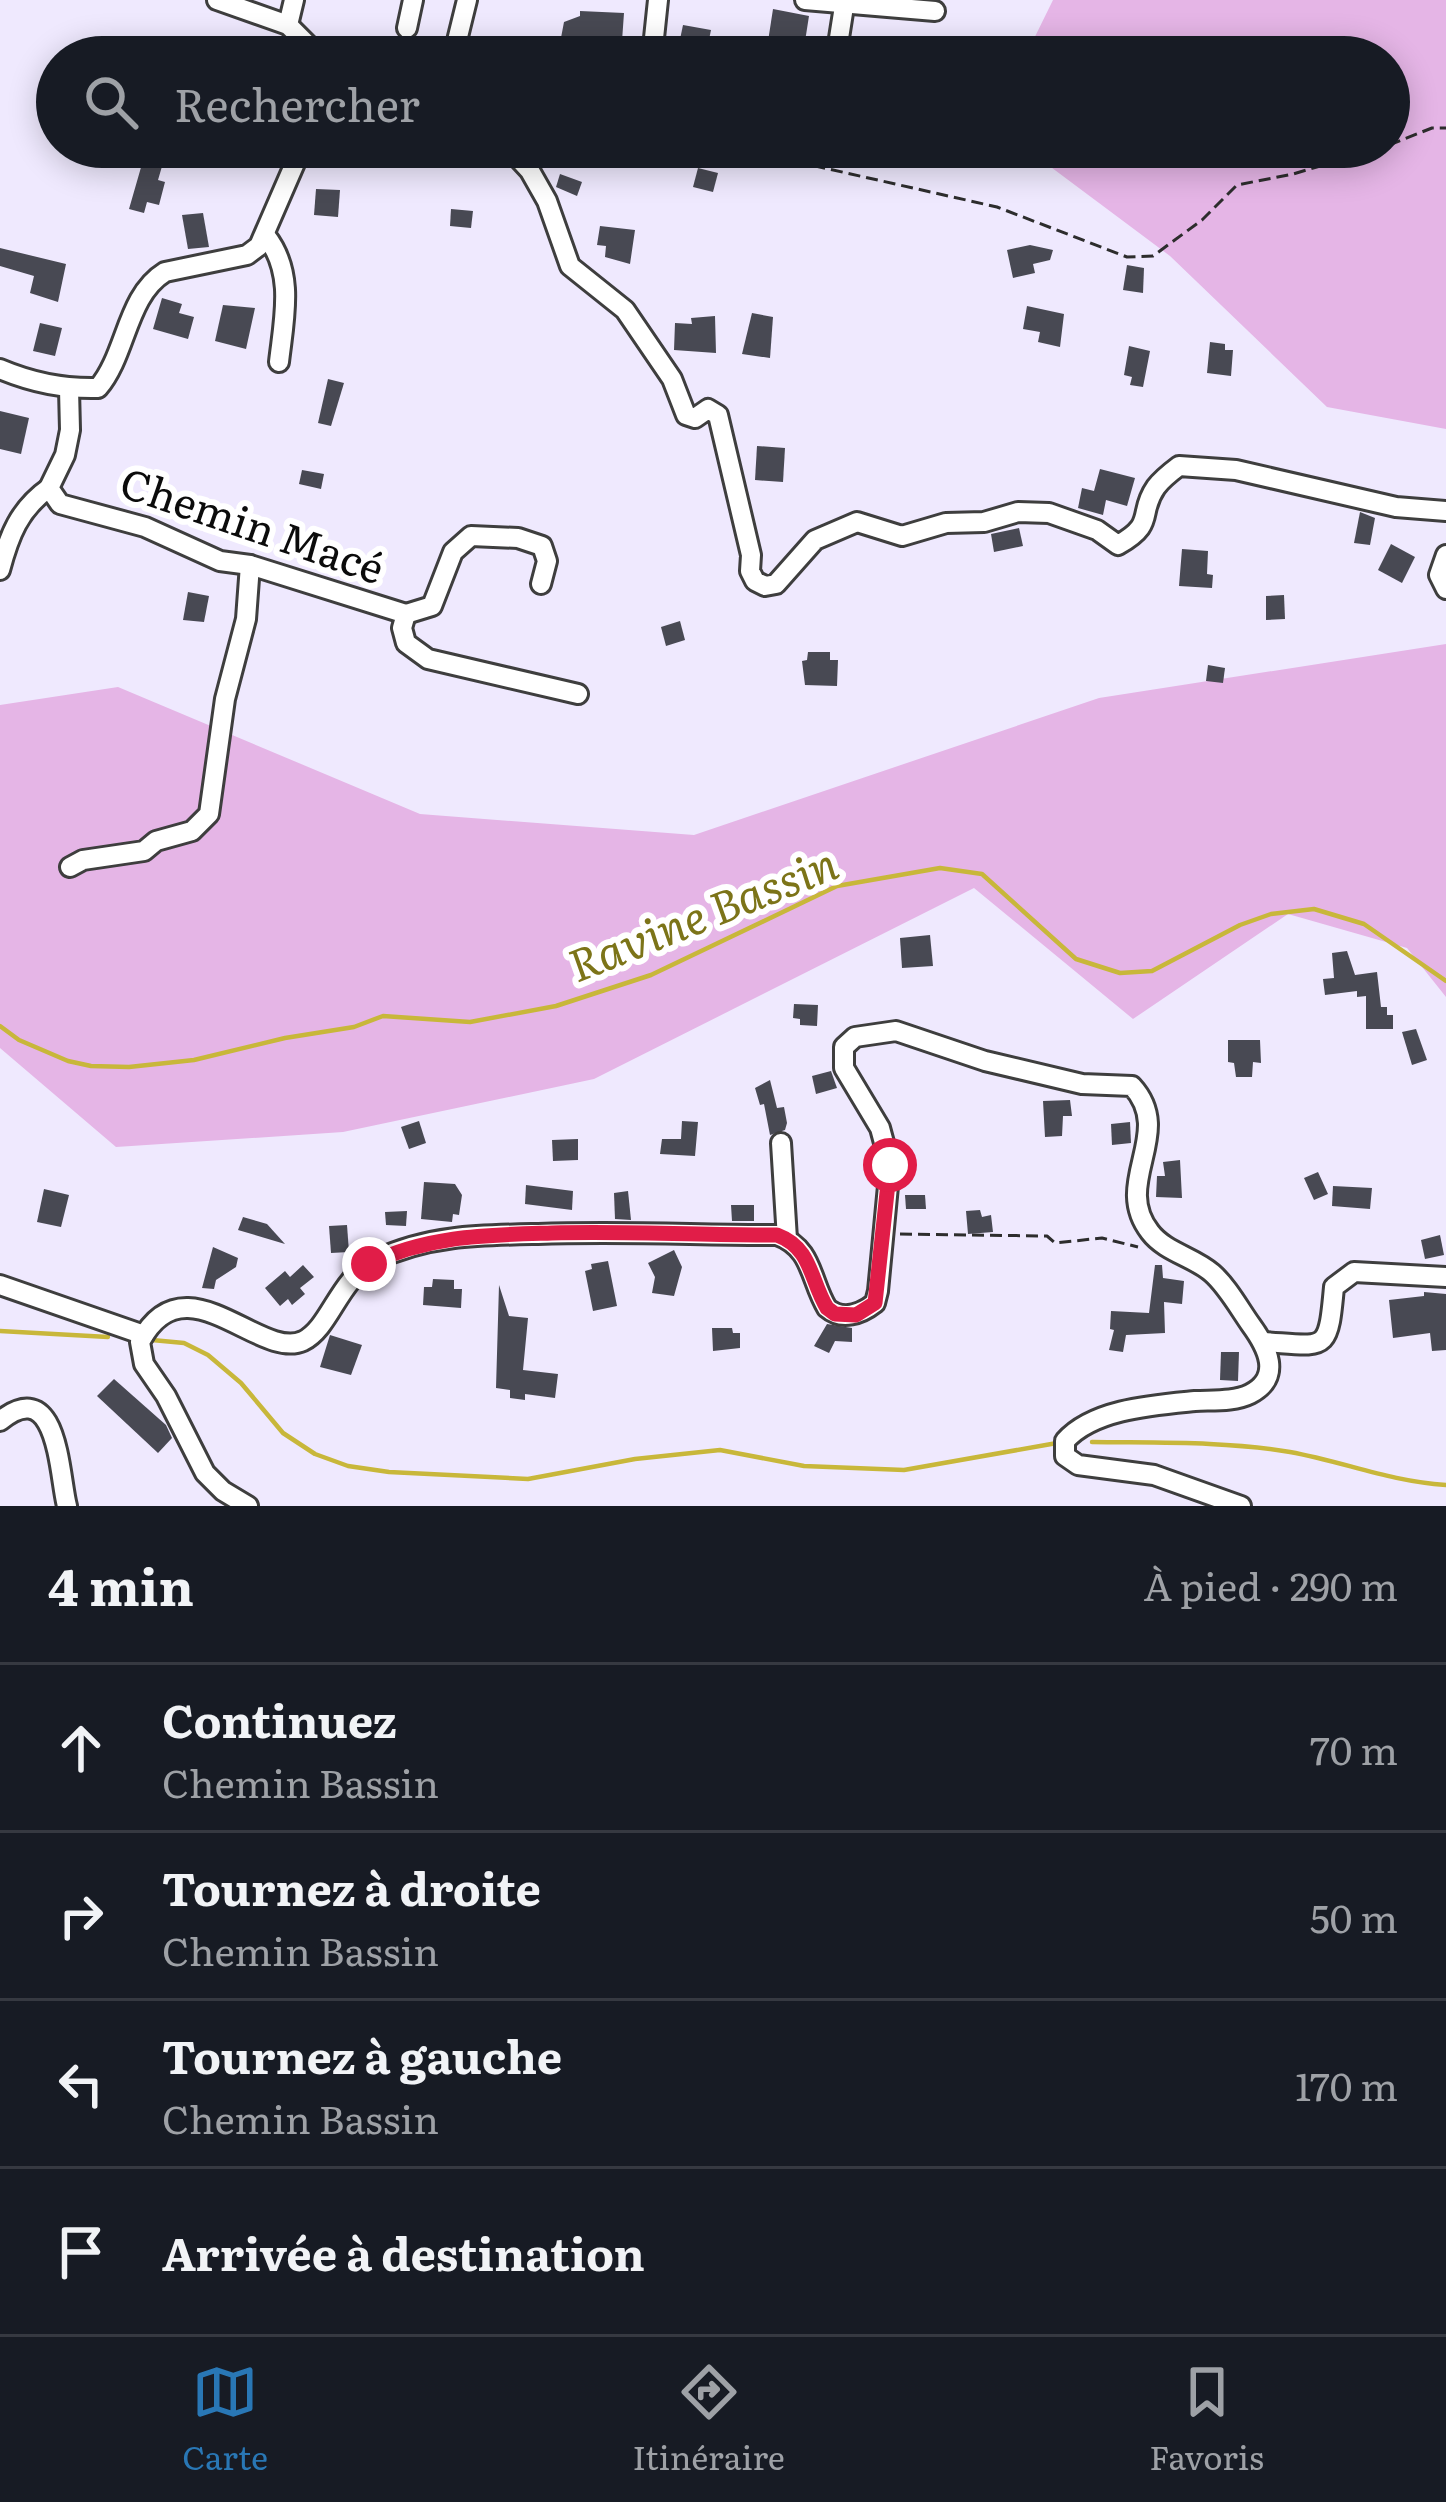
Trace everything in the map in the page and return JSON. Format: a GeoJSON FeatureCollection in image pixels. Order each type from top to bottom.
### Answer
{"type":"FeatureCollection","features":[{"type":"Feature","properties":{"kind":"street"},"geometry":{"type":"LineString","coordinates":[[217,0],[288,25],[299,36]]}},
{"type":"Feature","properties":{"kind":"street"},"geometry":{"type":"LineString","coordinates":[[288,25],[294,0]]}},
{"type":"Feature","properties":{"kind":"street"},"geometry":{"type":"LineString","coordinates":[[407,28],[413,0]]}},
{"type":"Feature","properties":{"kind":"street"},"geometry":{"type":"LineString","coordinates":[[458,36],[467,0]]}},
{"type":"Feature","properties":{"kind":"street"},"geometry":{"type":"LineString","coordinates":[[654,36],[658,0]]}},
{"type":"Feature","properties":{"kind":"street"},"geometry":{"type":"LineString","coordinates":[[805,0],[935,11]]}},
{"type":"Feature","properties":{"kind":"street"},"geometry":{"type":"LineString","coordinates":[[839,36],[845,2]]}},
{"type":"Feature","properties":{"kind":"street"},"geometry":{"type":"LineString","coordinates":[[0,369],[28,381],[69,389],[98,388],[110,375],[144,292],[155,278],[247,255],[266,236],[294,168]]}},
{"type":"Feature","properties":{"kind":"street"},"geometry":{"type":"LineString","coordinates":[[527,168],[547,201],[570,266],[625,310],[672,379],[686,415],[695,418],[708,410],[718,415],[746,531],[750,572],[765,586],[776,584],[815,540],[856,522],[902,536],[946,523],[984,521],[1018,512],[1049,513],[1097,530],[1118,545],[1147,521],[1157,486],[1179,466],[1236,470],[1396,507],[1446,511]]}},
{"type":"Feature","properties":{"kind":"street"},"geometry":{"type":"LineString","coordinates":[[266,236],[284,263],[279,362]]}},
{"type":"Feature","properties":{"kind":"street","name":"Chemin Macé"},"geometry":{"type":"LineString","coordinates":[[69,389],[68,443],[49,488],[60,504],[145,527],[220,561],[250,565],[406,614],[406,643],[428,658],[578,694]]}},
{"type":"Feature","properties":{"kind":"street"},"geometry":{"type":"LineString","coordinates":[[0,570],[26,506],[49,488]]}},
{"type":"Feature","properties":{"kind":"street"},"geometry":{"type":"LineString","coordinates":[[406,614],[432,607],[453,552],[471,536],[518,538],[542,546],[547,561],[542,584]]}},
{"type":"Feature","properties":{"kind":"street"},"geometry":{"type":"LineString","coordinates":[[1446,555],[1439,574],[1446,589]]}},
{"type":"Feature","properties":{"kind":"street"},"geometry":{"type":"LineString","coordinates":[[70,867],[83,860],[144,851],[156,842],[191,832],[209,814],[225,699],[250,592],[250,565]]}},
{"type":"Feature","properties":{"kind":"street"},"geometry":{"type":"LineString","coordinates":[[248,1506],[205,1473],[144,1364],[140,1342],[158,1316],[175,1309],[230,1318],[284,1343],[303,1341],[326,1317],[351,1277],[402,1248],[440,1238],[658,1231],[777,1235],[803,1252],[827,1308],[835,1314],[856,1315],[875,1303],[890,1165],[880,1128],[844,1068],[844,1047],[856,1037],[896,1031],[985,1061],[1082,1084],[1132,1085],[1151,1122],[1136,1200],[1148,1230],[1214,1274],[1263,1342],[1271,1361],[1269,1376],[1252,1393],[1131,1411],[1076,1428],[1065,1441],[1065,1456],[1078,1465],[1154,1475],[1241,1506]]}},
{"type":"Feature","properties":{"kind":"street"},"geometry":{"type":"LineString","coordinates":[[781,1143],[788,1239]]}},
{"type":"Feature","properties":{"kind":"street"},"geometry":{"type":"LineString","coordinates":[[1263,1342],[1324,1342],[1331,1331],[1334,1287],[1354,1272],[1446,1277]]}},
{"type":"Feature","properties":{"kind":"street"},"geometry":{"type":"LineString","coordinates":[[0,1285],[143,1335]]}},
{"type":"Feature","properties":{"kind":"street"},"geometry":{"type":"LineString","coordinates":[[0,1421],[19,1410],[36,1413],[48,1423],[57,1437],[67,1506]]}},
{"type":"Feature","properties":{"kind":"path"},"geometry":{"type":"LineString","coordinates":[[1410,137],[1446,128]]}},
{"type":"Feature","properties":{"kind":"path"},"geometry":{"type":"LineString","coordinates":[[829,168],[997,207],[1127,257],[1153,256],[1202,220],[1237,185],[1313,168]]}},
{"type":"Feature","properties":{"kind":"path"},"geometry":{"type":"LineString","coordinates":[[881,1241],[904,1233],[1047,1236],[1055,1243],[1102,1238],[1144,1248],[1160,1242]]}},
{"type":"Feature","properties":{"kind":"shaded area"},"geometry":{"type":"Polygon","coordinates":[[[1053,0],[1446,0],[1446,429],[1327,407],[1170,256],[1052,168],[1410,168],[1410,36],[1035,36],[1053,0]]]}},
{"type":"Feature","properties":{"kind":"shaded area"},"geometry":{"type":"Polygon","coordinates":[[[1446,644],[1446,997],[1407,948],[1288,914],[1133,1019],[974,888],[594,1079],[343,1132],[116,1147],[0,1048],[0,705],[118,687],[420,814],[694,835],[1099,698],[1446,644]]]}},
{"type":"Feature","properties":{"kind":"building"},"geometry":{"type":"Polygon","coordinates":[[[773,9],[809,16],[806,36],[769,36],[773,9]]]}},
{"type":"Feature","properties":{"kind":"building"},"geometry":{"type":"Polygon","coordinates":[[[580,11],[624,13],[622,36],[561,36],[564,22],[580,16],[580,11]]]}},
{"type":"Feature","properties":{"kind":"building"},"geometry":{"type":"Polygon","coordinates":[[[683,25],[711,30],[710,36],[681,36],[683,25]]]}},
{"type":"Feature","properties":{"kind":"building"},"geometry":{"type":"Polygon","coordinates":[[[141,168],[162,168],[158,180],[165,182],[159,205],[147,202],[144,213],[129,209],[141,168]]]}},
{"type":"Feature","properties":{"kind":"building"},"geometry":{"type":"Polygon","coordinates":[[[698,168],[718,173],[713,192],[693,187],[698,168]]]}},
{"type":"Feature","properties":{"kind":"building"},"geometry":{"type":"Polygon","coordinates":[[[560,174],[582,182],[577,196],[556,187],[560,174]]]}},
{"type":"Feature","properties":{"kind":"building"},"geometry":{"type":"Polygon","coordinates":[[[316,189],[340,190],[338,217],[314,215],[316,189]]]}},
{"type":"Feature","properties":{"kind":"building"},"geometry":{"type":"Polygon","coordinates":[[[451,209],[473,211],[471,228],[450,226],[451,209]]]}},
{"type":"Feature","properties":{"kind":"building"},"geometry":{"type":"Polygon","coordinates":[[[203,213],[209,247],[188,249],[182,215],[203,213]]]}},
{"type":"Feature","properties":{"kind":"building"},"geometry":{"type":"Polygon","coordinates":[[[600,226],[635,230],[630,264],[605,257],[606,246],[597,245],[600,226]]]}},
{"type":"Feature","properties":{"kind":"building"},"geometry":{"type":"Polygon","coordinates":[[[1030,245],[1053,250],[1050,260],[1033,264],[1035,273],[1013,278],[1007,250],[1030,245]]]}},
{"type":"Feature","properties":{"kind":"building"},"geometry":{"type":"Polygon","coordinates":[[[0,248],[66,264],[58,302],[30,293],[34,276],[0,266],[0,248]]]}},
{"type":"Feature","properties":{"kind":"building"},"geometry":{"type":"Polygon","coordinates":[[[1127,265],[1144,268],[1143,293],[1123,290],[1127,265]]]}},
{"type":"Feature","properties":{"kind":"building"},"geometry":{"type":"Polygon","coordinates":[[[162,298],[182,304],[179,313],[194,317],[188,339],[153,329],[162,298]]]}},
{"type":"Feature","properties":{"kind":"building"},"geometry":{"type":"Polygon","coordinates":[[[223,305],[255,308],[246,349],[215,341],[223,305]]]}},
{"type":"Feature","properties":{"kind":"building"},"geometry":{"type":"Polygon","coordinates":[[[1027,306],[1064,314],[1060,347],[1038,342],[1040,332],[1023,329],[1027,306]]]}},
{"type":"Feature","properties":{"kind":"building"},"geometry":{"type":"Polygon","coordinates":[[[752,313],[773,317],[770,358],[742,354],[752,313]]]}},
{"type":"Feature","properties":{"kind":"building"},"geometry":{"type":"Polygon","coordinates":[[[715,316],[716,353],[674,350],[675,323],[692,324],[691,318],[715,316]]]}},
{"type":"Feature","properties":{"kind":"building"},"geometry":{"type":"Polygon","coordinates":[[[40,323],[62,328],[55,356],[33,351],[40,323]]]}},
{"type":"Feature","properties":{"kind":"building"},"geometry":{"type":"Polygon","coordinates":[[[1210,342],[1233,350],[1231,376],[1207,373],[1210,342]]]}},
{"type":"Feature","properties":{"kind":"building"},"geometry":{"type":"Polygon","coordinates":[[[1129,346],[1150,351],[1143,387],[1130,385],[1132,377],[1124,375],[1129,346]]]}},
{"type":"Feature","properties":{"kind":"building"},"geometry":{"type":"Polygon","coordinates":[[[328,379],[344,383],[331,426],[318,423],[328,379]]]}},
{"type":"Feature","properties":{"kind":"building"},"geometry":{"type":"Polygon","coordinates":[[[0,411],[29,418],[21,454],[0,449],[0,411]]]}},
{"type":"Feature","properties":{"kind":"building"},"geometry":{"type":"Polygon","coordinates":[[[757,446],[785,448],[783,482],[755,480],[757,446]]]}},
{"type":"Feature","properties":{"kind":"building"},"geometry":{"type":"Polygon","coordinates":[[[1100,469],[1135,478],[1127,506],[1106,500],[1103,515],[1078,508],[1082,488],[1094,491],[1100,469]]]}},
{"type":"Feature","properties":{"kind":"building"},"geometry":{"type":"Polygon","coordinates":[[[302,470],[324,474],[321,489],[299,484],[302,470]]]}},
{"type":"Feature","properties":{"kind":"building"},"geometry":{"type":"Polygon","coordinates":[[[1360,512],[1375,518],[1370,545],[1354,543],[1360,512]]]}},
{"type":"Feature","properties":{"kind":"building"},"geometry":{"type":"Polygon","coordinates":[[[1019,528],[1023,546],[994,552],[991,534],[1019,528]]]}},
{"type":"Feature","properties":{"kind":"building"},"geometry":{"type":"Polygon","coordinates":[[[1391,544],[1415,557],[1402,583],[1378,570],[1391,544]]]}},
{"type":"Feature","properties":{"kind":"building"},"geometry":{"type":"Polygon","coordinates":[[[1182,549],[1208,551],[1212,588],[1179,586],[1182,549]]]}},
{"type":"Feature","properties":{"kind":"building"},"geometry":{"type":"Polygon","coordinates":[[[188,592],[209,596],[204,622],[183,620],[188,592]]]}},
{"type":"Feature","properties":{"kind":"building"},"geometry":{"type":"Polygon","coordinates":[[[1284,595],[1285,619],[1266,620],[1266,596],[1284,595]]]}},
{"type":"Feature","properties":{"kind":"building"},"geometry":{"type":"Polygon","coordinates":[[[680,621],[685,640],[666,646],[661,627],[680,621]]]}},
{"type":"Feature","properties":{"kind":"building"},"geometry":{"type":"Polygon","coordinates":[[[808,652],[830,652],[830,660],[838,660],[837,686],[805,685],[802,661],[807,660],[808,652]]]}},
{"type":"Feature","properties":{"kind":"building"},"geometry":{"type":"Polygon","coordinates":[[[1208,665],[1225,668],[1223,683],[1206,681],[1208,665]]]}},
{"type":"Feature","properties":{"kind":"building"},"geometry":{"type":"Polygon","coordinates":[[[930,935],[933,966],[902,968],[900,938],[930,935]]]}},
{"type":"Feature","properties":{"kind":"building"},"geometry":{"type":"Polygon","coordinates":[[[1347,951],[1355,975],[1377,972],[1381,1007],[1393,1015],[1393,1029],[1366,1029],[1366,996],[1357,997],[1357,991],[1325,995],[1323,979],[1334,978],[1332,953],[1347,951]]]}},
{"type":"Feature","properties":{"kind":"building"},"geometry":{"type":"Polygon","coordinates":[[[794,1004],[818,1005],[817,1026],[800,1025],[800,1019],[793,1018],[794,1004]]]}},
{"type":"Feature","properties":{"kind":"building"},"geometry":{"type":"Polygon","coordinates":[[[1416,1029],[1427,1060],[1412,1065],[1402,1032],[1416,1029]]]}},
{"type":"Feature","properties":{"kind":"building"},"geometry":{"type":"Polygon","coordinates":[[[1228,1040],[1260,1040],[1261,1063],[1253,1062],[1252,1077],[1236,1077],[1234,1063],[1228,1062],[1228,1040]]]}},
{"type":"Feature","properties":{"kind":"building"},"geometry":{"type":"Polygon","coordinates":[[[831,1071],[837,1088],[816,1094],[812,1076],[831,1071]]]}},
{"type":"Feature","properties":{"kind":"building"},"geometry":{"type":"Polygon","coordinates":[[[770,1080],[777,1108],[784,1107],[787,1123],[785,1130],[770,1135],[764,1104],[760,1105],[755,1088],[770,1080]]]}},
{"type":"Feature","properties":{"kind":"building"},"geometry":{"type":"Polygon","coordinates":[[[1070,1100],[1072,1116],[1063,1116],[1062,1136],[1045,1137],[1043,1101],[1070,1100]]]}},
{"type":"Feature","properties":{"kind":"building"},"geometry":{"type":"Polygon","coordinates":[[[419,1121],[426,1143],[409,1149],[401,1127],[419,1121]]]}},
{"type":"Feature","properties":{"kind":"building"},"geometry":{"type":"Polygon","coordinates":[[[682,1121],[698,1122],[695,1156],[660,1154],[662,1139],[681,1139],[682,1121]]]}},
{"type":"Feature","properties":{"kind":"building"},"geometry":{"type":"Polygon","coordinates":[[[1130,1122],[1131,1143],[1112,1145],[1111,1124],[1130,1122]]]}},
{"type":"Feature","properties":{"kind":"building"},"geometry":{"type":"Polygon","coordinates":[[[578,1139],[578,1160],[553,1161],[552,1140],[578,1139]]]}},
{"type":"Feature","properties":{"kind":"building"},"geometry":{"type":"Polygon","coordinates":[[[1180,1160],[1182,1198],[1156,1197],[1157,1176],[1165,1176],[1163,1162],[1180,1160]]]}},
{"type":"Feature","properties":{"kind":"building"},"geometry":{"type":"Polygon","coordinates":[[[1318,1172],[1328,1194],[1314,1200],[1304,1178],[1318,1172]]]}},
{"type":"Feature","properties":{"kind":"building"},"geometry":{"type":"Polygon","coordinates":[[[424,1182],[455,1184],[462,1195],[459,1215],[453,1214],[452,1222],[421,1219],[424,1182]]]}},
{"type":"Feature","properties":{"kind":"building"},"geometry":{"type":"Polygon","coordinates":[[[526,1185],[573,1191],[572,1210],[525,1204],[526,1185]]]}},
{"type":"Feature","properties":{"kind":"building"},"geometry":{"type":"Polygon","coordinates":[[[1333,1186],[1372,1188],[1370,1209],[1332,1206],[1333,1186]]]}},
{"type":"Feature","properties":{"kind":"building"},"geometry":{"type":"Polygon","coordinates":[[[44,1189],[69,1195],[61,1227],[37,1222],[44,1189]]]}},
{"type":"Feature","properties":{"kind":"building"},"geometry":{"type":"Polygon","coordinates":[[[628,1191],[631,1220],[615,1219],[614,1193],[628,1191]]]}},
{"type":"Feature","properties":{"kind":"building"},"geometry":{"type":"Polygon","coordinates":[[[905,1195],[925,1195],[926,1209],[906,1209],[905,1195]]]}},
{"type":"Feature","properties":{"kind":"building"},"geometry":{"type":"Polygon","coordinates":[[[731,1205],[754,1205],[754,1221],[732,1221],[731,1205]]]}},
{"type":"Feature","properties":{"kind":"building"},"geometry":{"type":"Polygon","coordinates":[[[980,1210],[982,1217],[991,1215],[993,1232],[968,1234],[966,1211],[980,1210]]]}},
{"type":"Feature","properties":{"kind":"building"},"geometry":{"type":"Polygon","coordinates":[[[407,1211],[406,1226],[386,1225],[385,1212],[407,1211]]]}},
{"type":"Feature","properties":{"kind":"building"},"geometry":{"type":"Polygon","coordinates":[[[243,1217],[267,1224],[285,1244],[238,1230],[243,1217]]]}},
{"type":"Feature","properties":{"kind":"building"},"geometry":{"type":"Polygon","coordinates":[[[347,1225],[349,1252],[331,1253],[329,1226],[347,1225]]]}},
{"type":"Feature","properties":{"kind":"building"},"geometry":{"type":"Polygon","coordinates":[[[1440,1235],[1444,1255],[1425,1259],[1421,1240],[1440,1235]]]}},
{"type":"Feature","properties":{"kind":"building"},"geometry":{"type":"Polygon","coordinates":[[[213,1247],[238,1258],[236,1267],[216,1280],[214,1289],[202,1288],[213,1247]]]}},
{"type":"Feature","properties":{"kind":"building"},"geometry":{"type":"Polygon","coordinates":[[[674,1250],[682,1267],[674,1296],[652,1293],[655,1277],[648,1263],[674,1250]]]}},
{"type":"Feature","properties":{"kind":"building"},"geometry":{"type":"Polygon","coordinates":[[[608,1261],[617,1306],[593,1311],[585,1271],[592,1269],[591,1264],[608,1261]]]}},
{"type":"Feature","properties":{"kind":"building"},"geometry":{"type":"Polygon","coordinates":[[[303,1265],[314,1277],[300,1288],[305,1294],[292,1305],[288,1299],[280,1306],[265,1288],[285,1271],[290,1277],[303,1265]]]}},
{"type":"Feature","properties":{"kind":"building"},"geometry":{"type":"Polygon","coordinates":[[[1155,1265],[1162,1265],[1163,1278],[1184,1281],[1182,1304],[1164,1302],[1165,1333],[1126,1335],[1123,1352],[1109,1350],[1114,1330],[1110,1329],[1111,1311],[1149,1313],[1155,1265]]]}},
{"type":"Feature","properties":{"kind":"building"},"geometry":{"type":"Polygon","coordinates":[[[433,1279],[454,1280],[454,1289],[462,1289],[461,1308],[423,1305],[424,1287],[432,1287],[433,1279]]]}},
{"type":"Feature","properties":{"kind":"building"},"geometry":{"type":"Polygon","coordinates":[[[499,1285],[509,1316],[528,1318],[523,1370],[558,1374],[555,1398],[525,1394],[525,1400],[510,1398],[510,1390],[496,1388],[499,1285]]]}},
{"type":"Feature","properties":{"kind":"building"},"geometry":{"type":"Polygon","coordinates":[[[1424,1292],[1446,1294],[1446,1350],[1432,1351],[1430,1333],[1393,1338],[1389,1300],[1424,1296],[1424,1292]]]}},
{"type":"Feature","properties":{"kind":"building"},"geometry":{"type":"Polygon","coordinates":[[[827,1324],[852,1328],[852,1342],[835,1341],[829,1353],[814,1346],[827,1324]]]}},
{"type":"Feature","properties":{"kind":"building"},"geometry":{"type":"Polygon","coordinates":[[[712,1328],[740,1333],[740,1348],[713,1351],[712,1328]]]}},
{"type":"Feature","properties":{"kind":"building"},"geometry":{"type":"Polygon","coordinates":[[[330,1335],[362,1345],[351,1375],[320,1367],[330,1335]]]}},
{"type":"Feature","properties":{"kind":"building"},"geometry":{"type":"Polygon","coordinates":[[[1221,1352],[1239,1352],[1238,1381],[1220,1380],[1221,1352]]]}},
{"type":"Feature","properties":{"kind":"building"},"geometry":{"type":"Polygon","coordinates":[[[114,1379],[166,1425],[172,1438],[158,1453],[97,1396],[114,1379]]]}},
{"type":"Feature","properties":{"kind":"waterway","name":"Ravine Bassin"},"geometry":{"type":"LineString","coordinates":[[0,1026],[19,1040],[68,1061],[129,1067],[194,1060],[354,1027],[383,1016],[470,1022],[556,1006],[651,975],[837,886],[940,868],[982,874],[1076,959],[1120,973],[1152,971],[1271,914],[1314,909],[1364,924],[1446,981]]}},
{"type":"Feature","properties":{"kind":"waterway"},"geometry":{"type":"LineString","coordinates":[[0,1331],[108,1337]]}},
{"type":"Feature","properties":{"kind":"waterway"},"geometry":{"type":"LineString","coordinates":[[152,1340],[184,1343],[208,1355],[241,1383],[283,1433],[315,1454],[348,1466],[389,1472],[528,1479],[635,1459],[720,1450],[804,1466],[904,1470],[1057,1443]]}},
{"type":"Feature","properties":{"kind":"waterway"},"geometry":{"type":"LineString","coordinates":[[1092,1442],[1265,1448],[1446,1485]]}},
{"type":"Feature","properties":{"kind":"route"},"geometry":{"type":"LineString","coordinates":[[369,1264],[402,1248],[478,1235],[658,1231],[777,1235],[803,1252],[827,1308],[835,1314],[856,1315],[875,1303],[878,1292],[890,1165]]}}]}
